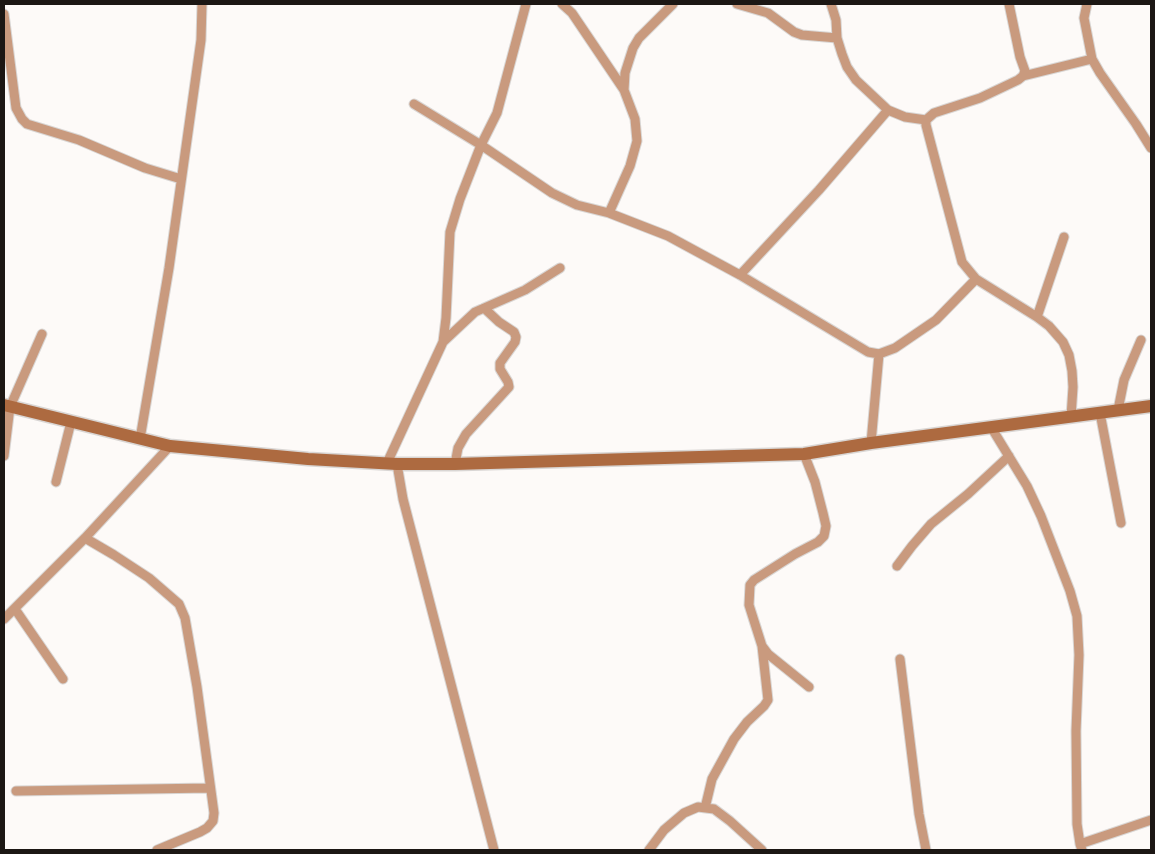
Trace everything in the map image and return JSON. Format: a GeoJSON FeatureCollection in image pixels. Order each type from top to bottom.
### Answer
{"type":"FeatureCollection","features":[{"type":"Feature","properties":{"kind":"street"},"geometry":{"type":"LineString","coordinates":[[140,439],[169,268],[201,40],[202,4]]}},
{"type":"Feature","properties":{"kind":"street"},"geometry":{"type":"LineString","coordinates":[[494,850],[403,499],[392,464],[443,342],[450,232],[460,198],[481,145],[497,113],[526,4]]}},
{"type":"Feature","properties":{"kind":"street"},"geometry":{"type":"LineString","coordinates":[[562,4],[572,13],[624,90],[635,119],[637,141],[630,166],[609,213]]}},
{"type":"Feature","properties":{"kind":"street"},"geometry":{"type":"LineString","coordinates":[[624,90],[625,73],[633,48],[639,38],[673,4]]}},
{"type":"Feature","properties":{"kind":"street"},"geometry":{"type":"LineString","coordinates":[[737,4],[768,13],[794,32],[802,35],[837,38]]}},
{"type":"Feature","properties":{"kind":"street"},"geometry":{"type":"LineString","coordinates":[[831,4],[836,20],[837,38],[847,67],[856,80],[888,110],[905,117],[926,120],[934,113],[980,98],[1023,76],[1092,59]]}},
{"type":"Feature","properties":{"kind":"street"},"geometry":{"type":"LineString","coordinates":[[1009,4],[1025,71],[1023,76]]}},
{"type":"Feature","properties":{"kind":"street"},"geometry":{"type":"LineString","coordinates":[[1084,4],[1084,18],[1092,59],[1151,148]]}},
{"type":"Feature","properties":{"kind":"street"},"geometry":{"type":"LineString","coordinates":[[4,14],[16,108],[22,120],[27,124],[79,140],[145,168],[181,179]]}},
{"type":"Feature","properties":{"kind":"street"},"geometry":{"type":"LineString","coordinates":[[414,104],[481,145],[552,193],[577,205],[609,213],[668,236],[740,275],[868,352],[879,354],[895,348],[936,320],[976,279]]}},
{"type":"Feature","properties":{"kind":"street"},"geometry":{"type":"LineString","coordinates":[[740,275],[819,190],[888,110]]}},
{"type":"Feature","properties":{"kind":"street"},"geometry":{"type":"LineString","coordinates":[[926,120],[957,249],[962,262],[976,279],[1037,317],[1063,342],[1069,355],[1072,371],[1071,417]]}},
{"type":"Feature","properties":{"kind":"street"},"geometry":{"type":"LineString","coordinates":[[1037,317],[1064,237]]}},
{"type":"Feature","properties":{"kind":"street"},"geometry":{"type":"LineString","coordinates":[[443,342],[475,312],[525,290],[560,268]]}},
{"type":"Feature","properties":{"kind":"street"},"geometry":{"type":"LineString","coordinates":[[455,464],[458,448],[466,434],[509,387],[500,368],[500,363],[515,342],[516,337],[514,332],[499,322],[484,308]]}},
{"type":"Feature","properties":{"kind":"street"},"geometry":{"type":"LineString","coordinates":[[4,456],[7,406],[42,334]]}},
{"type":"Feature","properties":{"kind":"street"},"geometry":{"type":"LineString","coordinates":[[1118,410],[1124,380],[1141,340]]}},
{"type":"Feature","properties":{"kind":"street"},"geometry":{"type":"LineString","coordinates":[[871,443],[879,354]]}},
{"type":"Feature","properties":{"kind":"street"},"geometry":{"type":"LineString","coordinates":[[7,406],[170,446],[210,451],[392,464],[455,464],[804,454],[871,443],[1151,406]]}},
{"type":"Feature","properties":{"kind":"street"},"geometry":{"type":"LineString","coordinates":[[1100,413],[1121,524]]}},
{"type":"Feature","properties":{"kind":"street"},"geometry":{"type":"LineString","coordinates":[[56,482],[70,422]]}},
{"type":"Feature","properties":{"kind":"street"},"geometry":{"type":"LineString","coordinates":[[990,427],[1027,486],[1041,516],[1070,591],[1077,616],[1079,655],[1076,767],[1077,824],[1081,847],[1151,820]]}},
{"type":"Feature","properties":{"kind":"street"},"geometry":{"type":"LineString","coordinates":[[4,619],[85,538],[170,446]]}},
{"type":"Feature","properties":{"kind":"street"},"geometry":{"type":"LineString","coordinates":[[705,808],[712,779],[734,740],[747,722],[768,700],[762,646],[749,605],[750,585],[754,580],[788,558],[818,542],[824,536],[826,526],[823,513],[815,482],[804,454]]}},
{"type":"Feature","properties":{"kind":"street"},"geometry":{"type":"LineString","coordinates":[[897,566],[931,524],[968,494],[1009,456]]}},
{"type":"Feature","properties":{"kind":"street"},"geometry":{"type":"LineString","coordinates":[[85,538],[149,578],[179,604],[185,618],[197,687],[214,813],[213,822],[200,832],[157,850]]}},
{"type":"Feature","properties":{"kind":"street"},"geometry":{"type":"LineString","coordinates":[[15,609],[63,679]]}},
{"type":"Feature","properties":{"kind":"street"},"geometry":{"type":"LineString","coordinates":[[762,646],[768,654],[809,687]]}},
{"type":"Feature","properties":{"kind":"street"},"geometry":{"type":"LineString","coordinates":[[900,659],[919,814],[926,850]]}},
{"type":"Feature","properties":{"kind":"street"},"geometry":{"type":"LineString","coordinates":[[16,791],[210,788]]}},
{"type":"Feature","properties":{"kind":"street"},"geometry":{"type":"LineString","coordinates":[[649,850],[664,830],[684,813],[698,807],[714,809],[762,850]]}}]}
